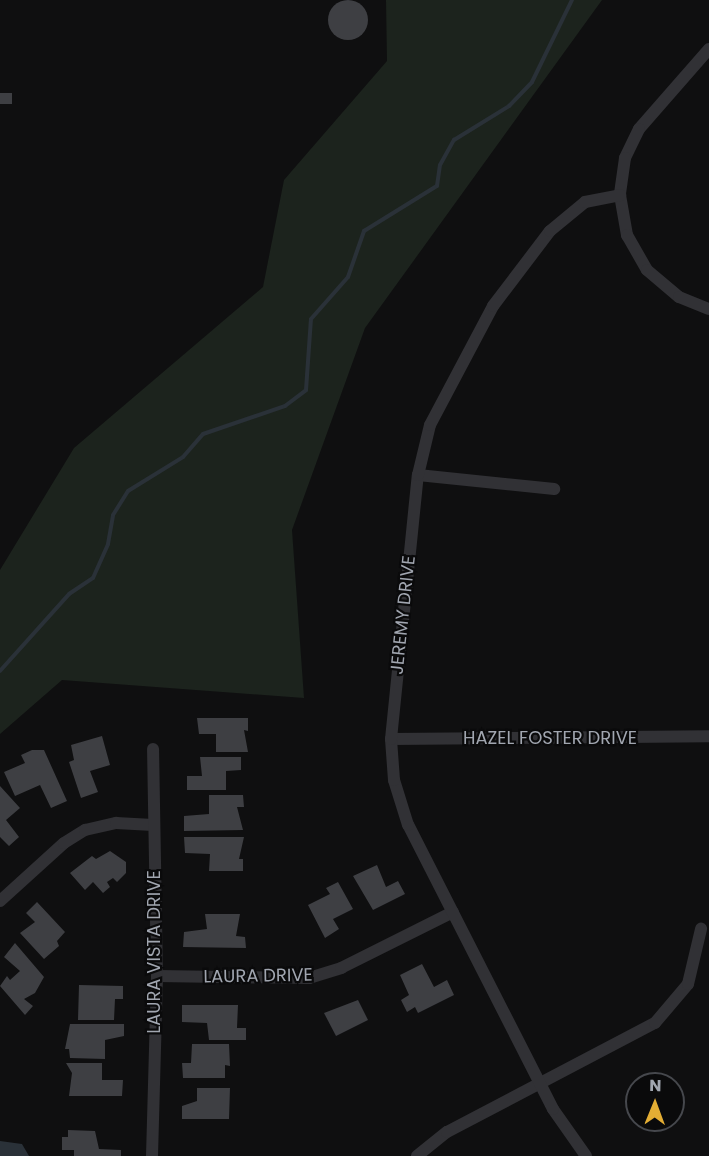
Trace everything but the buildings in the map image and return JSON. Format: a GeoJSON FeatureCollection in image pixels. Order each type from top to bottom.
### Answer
{"type":"FeatureCollection","features":[{"type":"Feature","properties":{"kind":"street"},"geometry":{"type":"LineString","coordinates":[[709,50],[639,129],[626,158],[620,195],[627,235],[647,270],[679,297],[709,309]]}},
{"type":"Feature","properties":{"kind":"street","name":"JEREMY DRIVE"},"geometry":{"type":"LineString","coordinates":[[586,1156],[567,1134],[400,805],[391,739],[418,476],[430,425],[493,306],[568,214],[585,202],[620,195]]}},
{"type":"Feature","properties":{"kind":"street"},"geometry":{"type":"LineString","coordinates":[[418,476],[554,489]]}},
{"type":"Feature","properties":{"kind":"street","name":"HAZEL FOSTER DRIVE"},"geometry":{"type":"LineString","coordinates":[[391,739],[709,736]]}},
{"type":"Feature","properties":{"kind":"street","name":"LAURA VISTA DRIVE"},"geometry":{"type":"LineString","coordinates":[[152,1156],[157,976],[153,748]]}},
{"type":"Feature","properties":{"kind":"street"},"geometry":{"type":"LineString","coordinates":[[0,901],[64,843],[85,830],[116,823],[153,825]]}},
{"type":"Feature","properties":{"kind":"street","name":"LAURA DRIVE"},"geometry":{"type":"LineString","coordinates":[[157,976],[309,978],[341,968],[453,912]]}},
{"type":"Feature","properties":{"kind":"street"},"geometry":{"type":"LineString","coordinates":[[417,1156],[447,1132],[634,1035],[667,1012],[695,968],[700,929]]}},
{"type":"Feature","properties":{"kind":"shaded area"},"geometry":{"type":"Polygon","coordinates":[[[386,0],[602,0],[365,328],[292,530],[304,698],[62,680],[0,734],[0,570],[74,448],[263,287],[284,180],[387,61],[386,0]]]}},
{"type":"Feature","properties":{"kind":"shaded area"},"geometry":{"type":"Polygon","coordinates":[[[0,1141],[22,1144],[29,1156],[0,1156],[0,1141]]]}},
{"type":"Feature","properties":{"kind":"waterway"},"geometry":{"type":"LineString","coordinates":[[0,671],[69,594],[93,578],[108,544],[113,515],[128,491],[183,457],[203,434],[285,406],[306,390],[311,319],[348,277],[364,231],[437,186],[440,165],[454,140],[509,106],[532,82],[572,0]]}}]}
